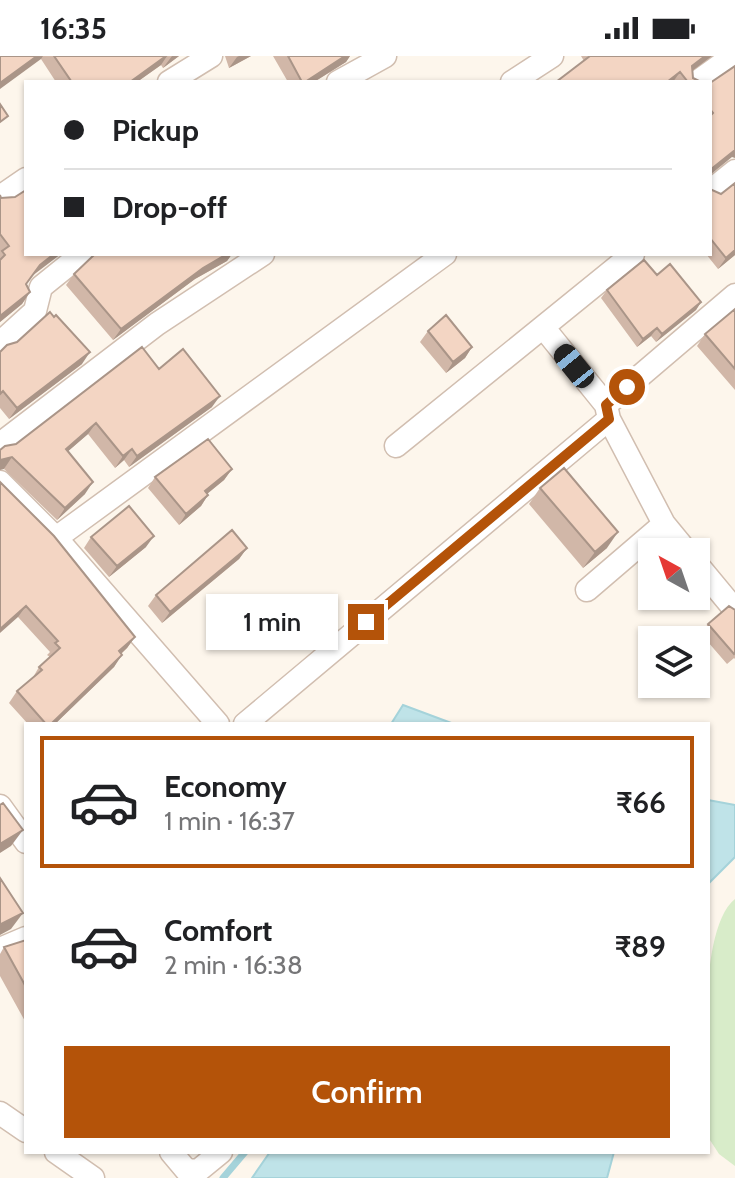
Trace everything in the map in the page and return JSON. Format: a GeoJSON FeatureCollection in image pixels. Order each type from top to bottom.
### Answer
{"type":"FeatureCollection","features":[{"type":"Feature","properties":{"kind":"street"},"geometry":{"type":"LineString","coordinates":[[172,80],[211,56]]}},
{"type":"Feature","properties":{"kind":"street"},"geometry":{"type":"LineString","coordinates":[[342,80],[385,56]]}},
{"type":"Feature","properties":{"kind":"street"},"geometry":{"type":"LineString","coordinates":[[515,80],[552,56]]}},
{"type":"Feature","properties":{"kind":"street"},"geometry":{"type":"LineString","coordinates":[[700,80],[733,56]]}},
{"type":"Feature","properties":{"kind":"street"},"geometry":{"type":"LineString","coordinates":[[712,189],[735,171]]}},
{"type":"Feature","properties":{"kind":"street"},"geometry":{"type":"LineString","coordinates":[[0,197],[24,180]]}},
{"type":"Feature","properties":{"kind":"street"},"geometry":{"type":"LineString","coordinates":[[0,343],[35,311],[41,287],[80,256]]}},
{"type":"Feature","properties":{"kind":"street"},"geometry":{"type":"LineString","coordinates":[[0,444],[157,324],[260,256]]}},
{"type":"Feature","properties":{"kind":"street"},"geometry":{"type":"LineString","coordinates":[[56,538],[442,256]]}},
{"type":"Feature","properties":{"kind":"street"},"geometry":{"type":"LineString","coordinates":[[396,446],[631,256]]}},
{"type":"Feature","properties":{"kind":"street"},"geometry":{"type":"LineString","coordinates":[[247,722],[607,412],[735,295]]}},
{"type":"Feature","properties":{"kind":"street"},"geometry":{"type":"LineString","coordinates":[[543,327],[607,412],[664,524],[676,538]]}},
{"type":"Feature","properties":{"kind":"street"},"geometry":{"type":"LineString","coordinates":[[0,482],[56,538],[216,722]]}},
{"type":"Feature","properties":{"kind":"street"},"geometry":{"type":"LineString","coordinates":[[587,590],[664,524]]}},
{"type":"Feature","properties":{"kind":"street"},"geometry":{"type":"LineString","coordinates":[[710,580],[735,610]]}},
{"type":"Feature","properties":{"kind":"street"},"geometry":{"type":"LineString","coordinates":[[0,806],[24,839]]}},
{"type":"Feature","properties":{"kind":"street"},"geometry":{"type":"LineString","coordinates":[[0,949],[24,939]]}},
{"type":"Feature","properties":{"kind":"street"},"geometry":{"type":"LineString","coordinates":[[0,1113],[24,1130]]}},
{"type":"Feature","properties":{"kind":"street"},"geometry":{"type":"LineString","coordinates":[[59,1154],[93,1178]]}},
{"type":"Feature","properties":{"kind":"street"},"geometry":{"type":"LineString","coordinates":[[173,1154],[187,1171],[199,1170],[219,1154]]}},
{"type":"Feature","properties":{"kind":"green space"},"geometry":{"type":"Polygon","coordinates":[[[735,899],[735,1166],[719,1154],[710,1140],[710,968],[722,916],[735,899]]]}},
{"type":"Feature","properties":{"kind":"water"},"geometry":{"type":"Polygon","coordinates":[[[403,705],[449,722],[392,722],[403,705]]]}},
{"type":"Feature","properties":{"kind":"water"},"geometry":{"type":"Polygon","coordinates":[[[710,800],[735,805],[735,857],[710,882],[710,800]]]}},
{"type":"Feature","properties":{"kind":"water"},"geometry":{"type":"Polygon","coordinates":[[[269,1154],[613,1154],[607,1178],[252,1178],[269,1154]]]}},
{"type":"Feature","properties":{"kind":"building"},"geometry":{"type":"Polygon","coordinates":[[[0,56],[37,56],[0,83],[0,56]]]}},
{"type":"Feature","properties":{"kind":"building"},"geometry":{"type":"Polygon","coordinates":[[[54,56],[166,56],[133,80],[70,80],[54,56]]]}},
{"type":"Feature","properties":{"kind":"building"},"geometry":{"type":"Polygon","coordinates":[[[288,56],[345,56],[308,80],[301,80],[288,56]]]}},
{"type":"Feature","properties":{"kind":"building"},"geometry":{"type":"Polygon","coordinates":[[[590,56],[705,56],[692,66],[693,78],[697,80],[686,80],[680,72],[670,80],[559,80],[590,56]]]}},
{"type":"Feature","properties":{"kind":"building"},"geometry":{"type":"Polygon","coordinates":[[[735,66],[735,150],[712,168],[713,113],[712,82],[735,66]]]}},
{"type":"Feature","properties":{"kind":"building"},"geometry":{"type":"Polygon","coordinates":[[[0,104],[8,116],[0,122],[0,104]]]}},
{"type":"Feature","properties":{"kind":"building"},"geometry":{"type":"Polygon","coordinates":[[[735,183],[735,250],[726,258],[712,240],[712,190],[721,194],[735,183]]]}},
{"type":"Feature","properties":{"kind":"building"},"geometry":{"type":"Polygon","coordinates":[[[24,191],[24,256],[51,256],[40,265],[26,284],[30,292],[0,316],[0,260],[5,255],[2,251],[9,246],[0,234],[0,195],[1,198],[15,197],[24,191]]]}},
{"type":"Feature","properties":{"kind":"building"},"geometry":{"type":"Polygon","coordinates":[[[93,256],[224,256],[121,329],[74,274],[93,256]]]}},
{"type":"Feature","properties":{"kind":"building"},"geometry":{"type":"Polygon","coordinates":[[[644,260],[657,275],[670,264],[701,302],[662,334],[657,328],[643,339],[607,290],[644,260]]]}},
{"type":"Feature","properties":{"kind":"building"},"geometry":{"type":"Polygon","coordinates":[[[735,309],[735,369],[705,334],[735,309]]]}},
{"type":"Feature","properties":{"kind":"building"},"geometry":{"type":"Polygon","coordinates":[[[50,312],[90,352],[17,408],[3,391],[0,394],[0,352],[7,345],[17,342],[50,312]]]}},
{"type":"Feature","properties":{"kind":"building"},"geometry":{"type":"Polygon","coordinates":[[[446,315],[472,347],[453,362],[428,331],[446,315]]]}},
{"type":"Feature","properties":{"kind":"building"},"geometry":{"type":"Polygon","coordinates":[[[142,347],[159,369],[183,349],[220,396],[137,456],[132,449],[123,456],[96,423],[66,449],[93,482],[65,508],[12,457],[0,460],[0,450],[5,446],[16,444],[142,347]]]}},
{"type":"Feature","properties":{"kind":"building"},"geometry":{"type":"Polygon","coordinates":[[[208,439],[232,469],[205,491],[208,495],[186,514],[155,477],[208,439]]]}},
{"type":"Feature","properties":{"kind":"building"},"geometry":{"type":"Polygon","coordinates":[[[564,468],[618,532],[595,552],[540,488],[564,468]]]}},
{"type":"Feature","properties":{"kind":"building"},"geometry":{"type":"Polygon","coordinates":[[[0,482],[54,536],[135,637],[119,651],[122,655],[53,722],[44,722],[17,691],[42,670],[39,667],[60,648],[55,643],[58,641],[26,606],[0,629],[0,482]]]}},
{"type":"Feature","properties":{"kind":"building"},"geometry":{"type":"Polygon","coordinates":[[[129,506],[154,536],[117,566],[91,537],[129,506]]]}},
{"type":"Feature","properties":{"kind":"building"},"geometry":{"type":"Polygon","coordinates":[[[232,530],[247,548],[170,612],[156,595],[232,530]]]}},
{"type":"Feature","properties":{"kind":"building"},"geometry":{"type":"Polygon","coordinates":[[[729,606],[735,610],[734,654],[710,626],[708,624],[729,606]]]}},
{"type":"Feature","properties":{"kind":"building"},"geometry":{"type":"Polygon","coordinates":[[[3,803],[23,830],[0,844],[0,805],[3,803]]]}},
{"type":"Feature","properties":{"kind":"building"},"geometry":{"type":"Polygon","coordinates":[[[0,878],[23,913],[0,926],[0,878]]]}},
{"type":"Feature","properties":{"kind":"building"},"geometry":{"type":"Polygon","coordinates":[[[24,941],[24,983],[4,947],[24,941]]]}},
{"type":"Feature","properties":{"kind":"waterway"},"geometry":{"type":"LineString","coordinates":[[223,1178],[243,1154]]}},
{"type":"Feature","properties":{"kind":"route"},"geometry":{"type":"LineString","coordinates":[[366,622],[609,419],[606,405],[627,387]]}}]}
